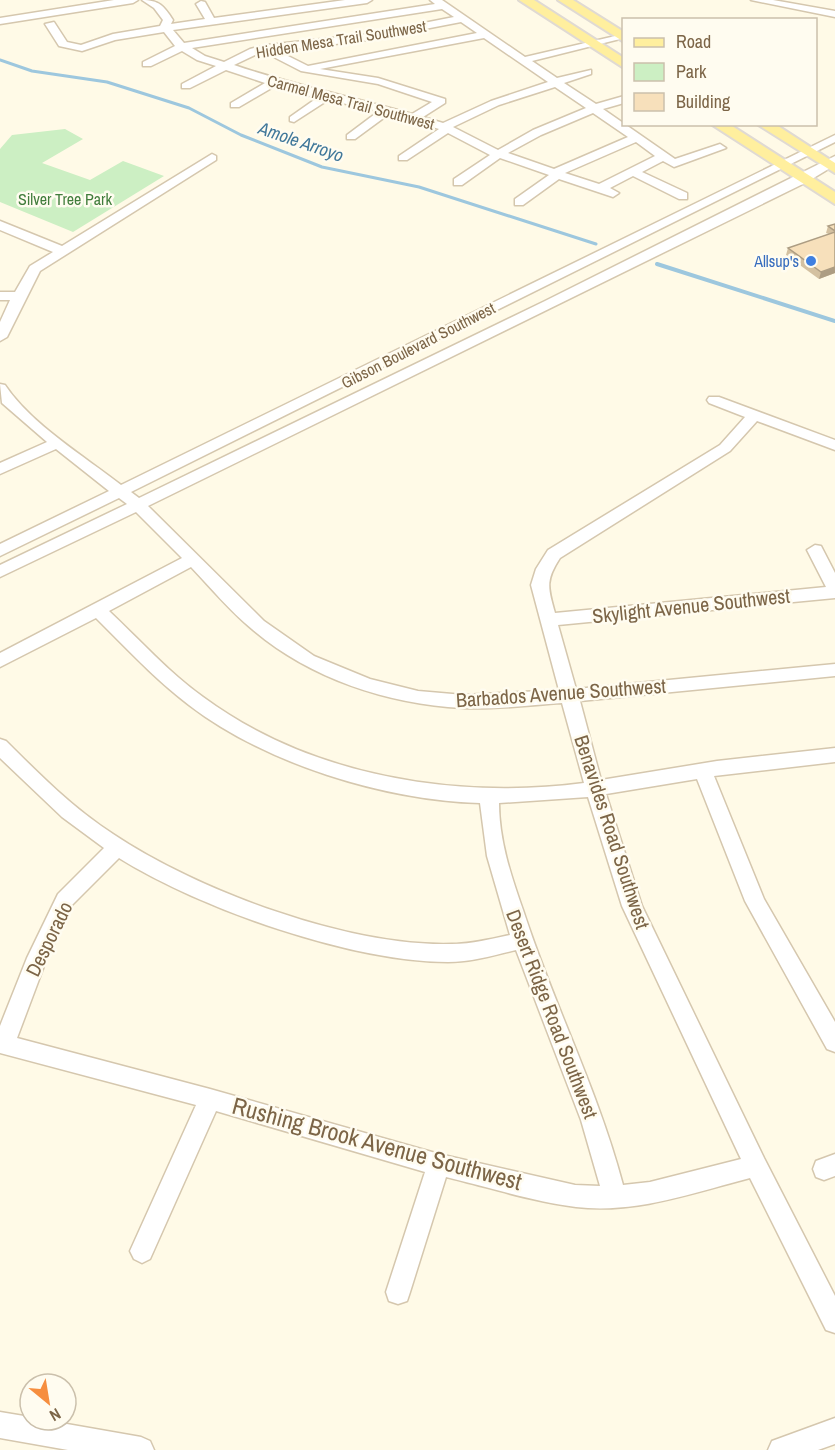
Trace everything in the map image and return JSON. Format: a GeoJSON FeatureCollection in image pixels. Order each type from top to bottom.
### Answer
{"type":"FeatureCollection","features":[{"type":"Feature","properties":{"kind":"main road"},"geometry":{"type":"LineString","coordinates":[[525,0],[622,63]]}},
{"type":"Feature","properties":{"kind":"main road"},"geometry":{"type":"LineString","coordinates":[[564,0],[622,37]]}},
{"type":"Feature","properties":{"kind":"main road"},"geometry":{"type":"LineString","coordinates":[[721,126],[835,199]]}},
{"type":"Feature","properties":{"kind":"main road"},"geometry":{"type":"LineString","coordinates":[[767,126],[808,152],[833,164]]}},
{"type":"Feature","properties":{"kind":"street"},"geometry":{"type":"LineString","coordinates":[[30,0],[38,15]]}},
{"type":"Feature","properties":{"kind":"street"},"geometry":{"type":"LineString","coordinates":[[0,21],[133,0]]}},
{"type":"Feature","properties":{"kind":"street"},"geometry":{"type":"LineString","coordinates":[[50,24],[63,44],[82,48],[162,21],[211,21],[368,0]]}},
{"type":"Feature","properties":{"kind":"street"},"geometry":{"type":"LineString","coordinates":[[756,0],[805,3],[835,14]]}},
{"type":"Feature","properties":{"kind":"street","name":"Carmel Mesa Trail Southwest"},"geometry":{"type":"LineString","coordinates":[[148,1],[146,8],[162,21],[182,47],[201,58],[273,82],[324,96],[352,100],[445,128],[496,153],[613,193]]}},
{"type":"Feature","properties":{"kind":"street"},"geometry":{"type":"LineString","coordinates":[[147,64],[182,47],[255,32],[363,20],[439,3],[554,84],[669,160]]}},
{"type":"Feature","properties":{"kind":"street"},"geometry":{"type":"LineString","coordinates":[[201,4],[211,21]]}},
{"type":"Feature","properties":{"kind":"street","name":"Hidden Mesa Trail Southwest"},"geometry":{"type":"LineString","coordinates":[[186,86],[242,54],[267,48],[368,37],[462,19]]}},
{"type":"Feature","properties":{"kind":"street"},"geometry":{"type":"LineString","coordinates":[[310,68],[324,63],[387,54],[484,35]]}},
{"type":"Feature","properties":{"kind":"street"},"geometry":{"type":"LineString","coordinates":[[521,61],[622,37]]}},
{"type":"Feature","properties":{"kind":"street"},"geometry":{"type":"LineString","coordinates":[[267,48],[280,58],[310,68],[335,75],[378,81],[441,101],[414,118]]}},
{"type":"Feature","properties":{"kind":"street"},"geometry":{"type":"LineString","coordinates":[[403,158],[445,128],[495,103],[587,72]]}},
{"type":"Feature","properties":{"kind":"street"},"geometry":{"type":"LineString","coordinates":[[234,105],[273,82]]}},
{"type":"Feature","properties":{"kind":"street"},"geometry":{"type":"LineString","coordinates":[[294,120],[322,101],[324,96]]}},
{"type":"Feature","properties":{"kind":"street"},"geometry":{"type":"LineString","coordinates":[[458,182],[496,153],[543,128],[622,100]]}},
{"type":"Feature","properties":{"kind":"street"},"geometry":{"type":"LineString","coordinates":[[351,137],[388,110]]}},
{"type":"Feature","properties":{"kind":"street"},"geometry":{"type":"LineString","coordinates":[[519,202],[558,173],[636,138]]}},
{"type":"Feature","properties":{"kind":"street","name":"Gibson Boulevard Southwest"},"geometry":{"type":"LineString","coordinates":[[0,551],[122,493],[835,138]]}},
{"type":"Feature","properties":{"kind":"street"},"geometry":{"type":"LineString","coordinates":[[600,188],[633,172],[669,160],[720,148]]}},
{"type":"Feature","properties":{"kind":"street"},"geometry":{"type":"LineString","coordinates":[[0,337],[19,296],[35,269],[212,158]]}},
{"type":"Feature","properties":{"kind":"street","name":"Gibson Boulevard Southwest"},"geometry":{"type":"LineString","coordinates":[[0,572],[833,164]]}},
{"type":"Feature","properties":{"kind":"street"},"geometry":{"type":"LineString","coordinates":[[633,172],[683,196]]}},
{"type":"Feature","properties":{"kind":"street"},"geometry":{"type":"LineString","coordinates":[[0,225],[62,250]]}},
{"type":"Feature","properties":{"kind":"street"},"geometry":{"type":"LineString","coordinates":[[0,296],[19,296]]}},
{"type":"Feature","properties":{"kind":"street","name":"Barbados Avenue Southwest"},"geometry":{"type":"LineString","coordinates":[[0,387],[7,400],[57,443],[138,505],[258,625],[308,660],[366,684],[418,697],[464,702],[569,696],[835,670]]}},
{"type":"Feature","properties":{"kind":"street"},"geometry":{"type":"LineString","coordinates":[[714,399],[835,445]]}},
{"type":"Feature","properties":{"kind":"street","name":"Benavides Road Southwest"},"geometry":{"type":"LineString","coordinates":[[755,415],[725,448],[554,554],[543,569],[538,585],[594,787],[632,906],[756,1166],[835,1321]]}},
{"type":"Feature","properties":{"kind":"street"},"geometry":{"type":"LineString","coordinates":[[0,469],[57,443]]}},
{"type":"Feature","properties":{"kind":"street"},"geometry":{"type":"LineString","coordinates":[[815,550],[835,590]]}},
{"type":"Feature","properties":{"kind":"street"},"geometry":{"type":"LineString","coordinates":[[0,661],[194,559]]}},
{"type":"Feature","properties":{"kind":"street","name":"Skylight Avenue Southwest"},"geometry":{"type":"LineString","coordinates":[[547,620],[835,590]]}},
{"type":"Feature","properties":{"kind":"street"},"geometry":{"type":"LineString","coordinates":[[98,610],[186,693],[212,712],[282,750],[320,766],[396,786],[440,793],[550,794],[703,771],[835,755]]}},
{"type":"Feature","properties":{"kind":"street"},"geometry":{"type":"LineString","coordinates":[[0,746],[36,786],[116,849],[183,885],[248,912],[389,949],[451,954],[521,941]]}},
{"type":"Feature","properties":{"kind":"street"},"geometry":{"type":"LineString","coordinates":[[703,771],[756,901],[835,1042]]}},
{"type":"Feature","properties":{"kind":"street","name":"Desert Ridge Road Southwest"},"geometry":{"type":"LineString","coordinates":[[489,795],[491,835],[521,941],[604,1151],[614,1197]]}},
{"type":"Feature","properties":{"kind":"street","name":"Desporado"},"geometry":{"type":"LineString","coordinates":[[2,1043],[37,958],[65,900],[116,849]]}},
{"type":"Feature","properties":{"kind":"street","name":"Rushing Brook Avenue Southwest"},"geometry":{"type":"LineString","coordinates":[[2,1043],[210,1099],[439,1165],[574,1196],[614,1197],[650,1193],[756,1166]]}},
{"type":"Feature","properties":{"kind":"street"},"geometry":{"type":"LineString","coordinates":[[142,1251],[210,1099]]}},
{"type":"Feature","properties":{"kind":"street"},"geometry":{"type":"LineString","coordinates":[[398,1292],[439,1165]]}},
{"type":"Feature","properties":{"kind":"street"},"geometry":{"type":"LineString","coordinates":[[0,1425],[141,1450]]}},
{"type":"Feature","properties":{"kind":"street"},"geometry":{"type":"LineString","coordinates":[[781,1450],[835,1431]]}},
{"type":"Feature","properties":{"kind":"green space","name":"Silver Tree Park"},"geometry":{"type":"Polygon","coordinates":[[[65,129],[83,139],[42,163],[90,180],[123,161],[164,176],[73,232],[0,202],[0,149],[12,135],[65,129]]]}},
{"type":"Feature","properties":{"kind":"building"},"geometry":{"type":"Polygon","coordinates":[[[835,224],[835,231],[828,226],[835,224]]]}},
{"type":"Feature","properties":{"kind":"building"},"geometry":{"type":"Polygon","coordinates":[[[835,232],[835,267],[821,272],[788,248],[835,232]]]}},
{"type":"Feature","properties":{"kind":"waterway","name":"Amole Arroyo"},"geometry":{"type":"LineString","coordinates":[[0,60],[32,71],[107,82],[189,108],[241,135],[322,167],[419,187],[596,244]]}},
{"type":"Feature","properties":{"kind":"waterway","name":"Amole Arroyo"},"geometry":{"type":"LineString","coordinates":[[657,264],[835,321]]}},
{"type":"Feature","properties":{"kind":"place","name":"Allsup's"},"geometry":{"type":"Point","coordinates":[811,261]}}]}
